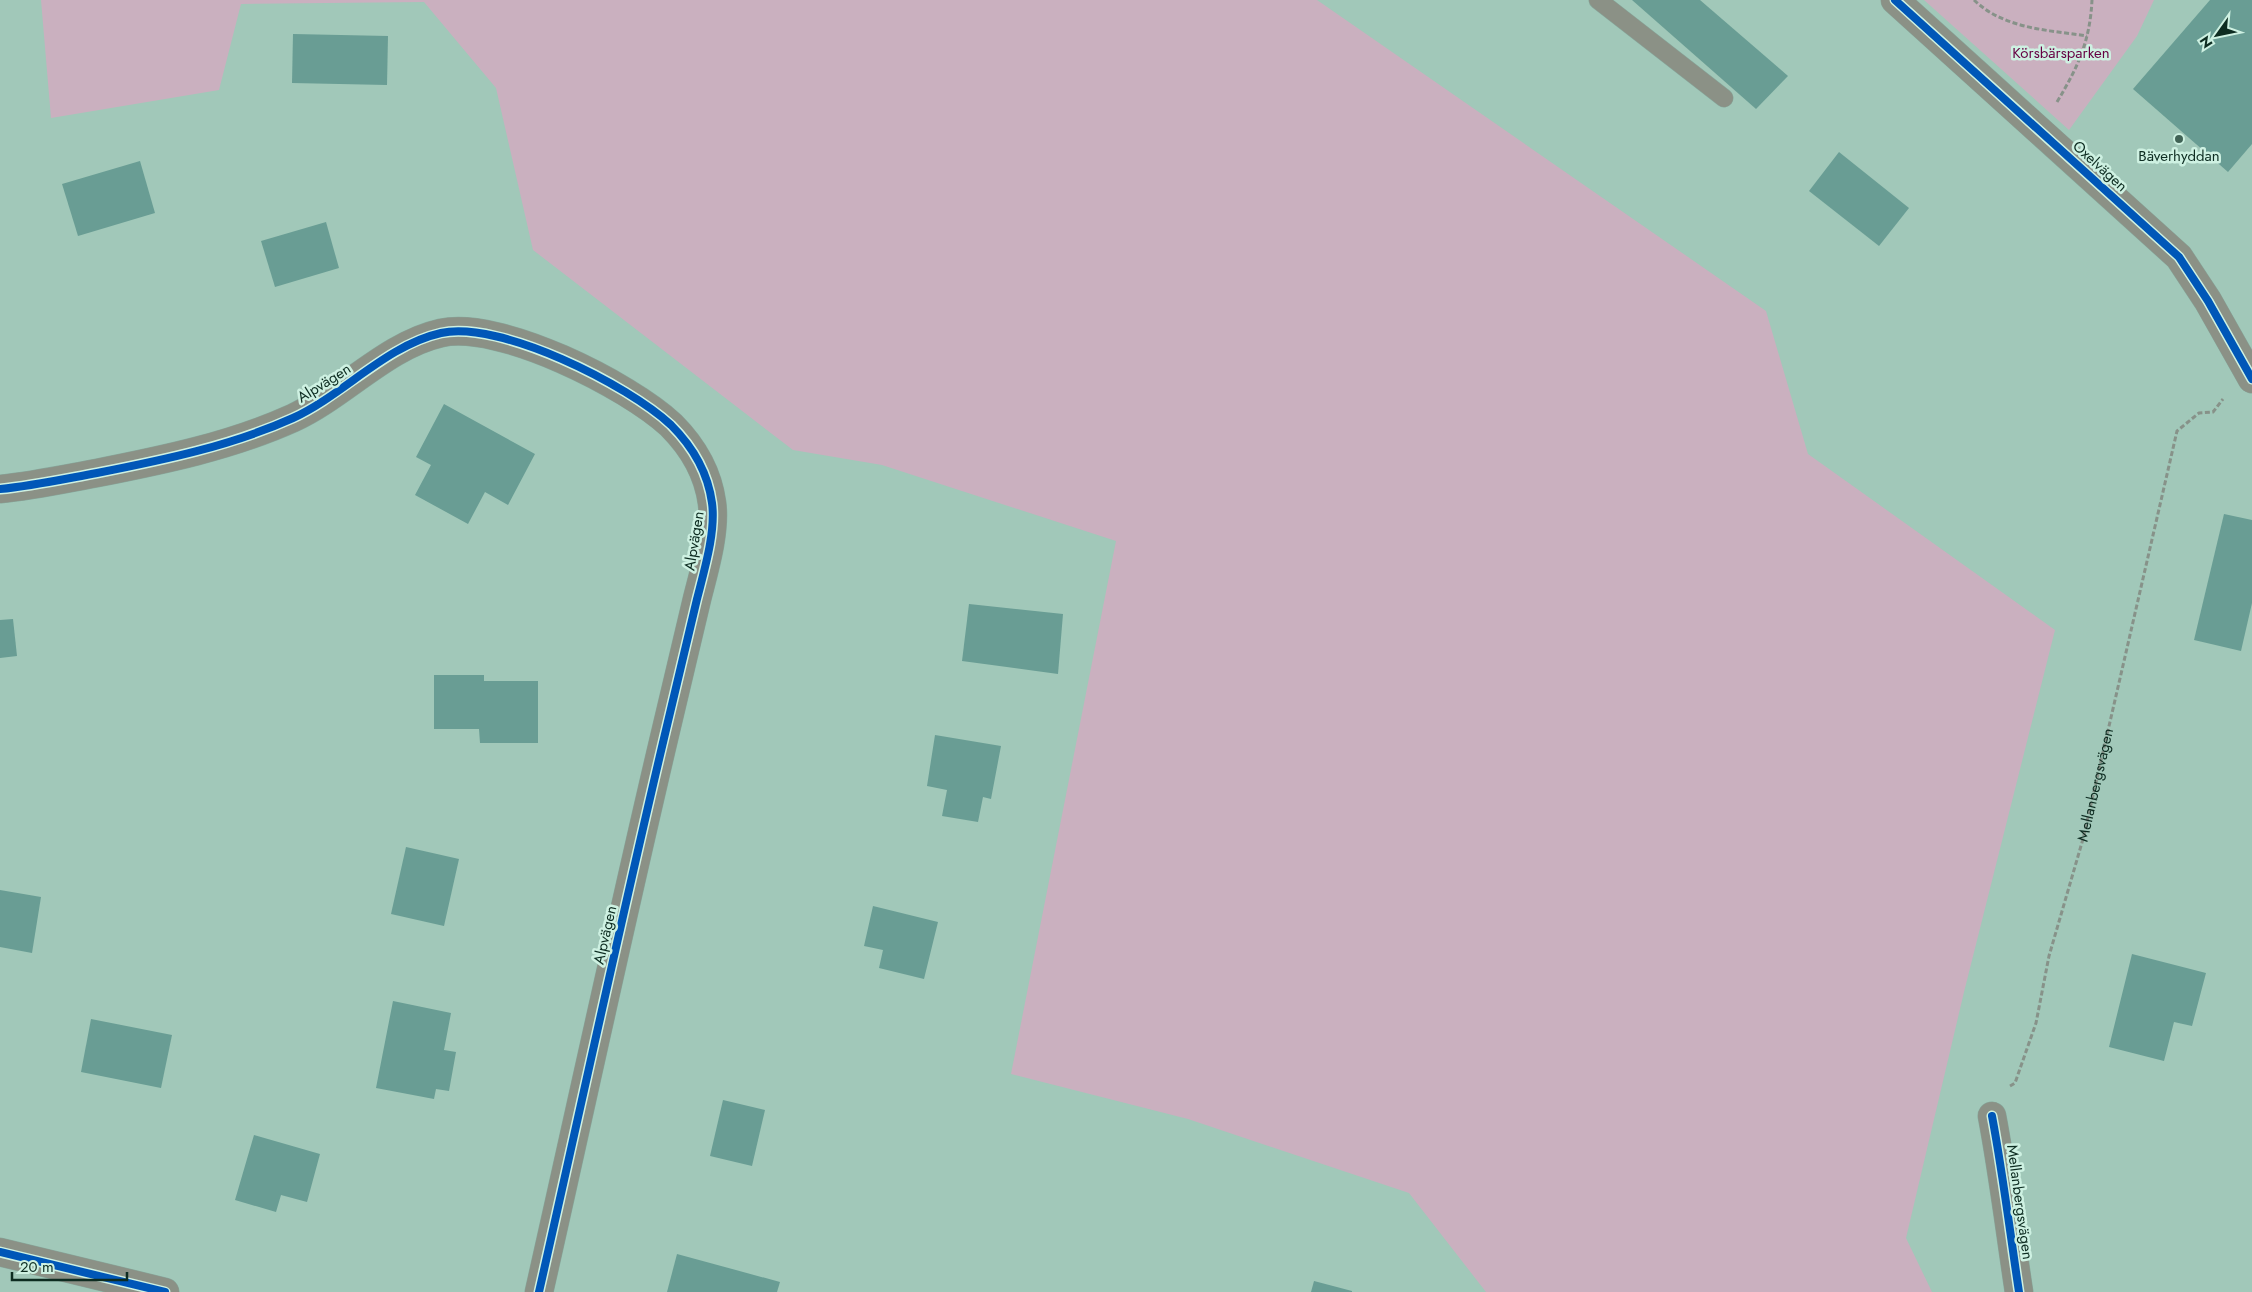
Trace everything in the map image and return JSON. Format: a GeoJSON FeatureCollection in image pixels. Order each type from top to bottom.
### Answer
{"type":"FeatureCollection","features":[{"type":"Feature","properties":{"kind":"street","name":"Oxelvägen"},"geometry":{"type":"LineString","coordinates":[[1895,0],[2179,257],[2208,300],[2252,379]]}},
{"type":"Feature","properties":{"kind":"street","name":"Alpvägen"},"geometry":{"type":"LineString","coordinates":[[0,489],[150,463],[224,444],[295,417],[409,344],[442,333],[470,332],[506,339],[560,359],[604,380],[640,401],[672,426],[694,454],[707,479],[713,507],[708,552],[652,789],[539,1292]]}},
{"type":"Feature","properties":{"kind":"street","name":"Mellanbergsvägen"},"geometry":{"type":"LineString","coordinates":[[1992,1116],[2004,1181],[2006,1209],[2019,1292]]}},
{"type":"Feature","properties":{"kind":"street"},"geometry":{"type":"LineString","coordinates":[[0,1252],[165,1292]]}},
{"type":"Feature","properties":{"kind":"lane"},"geometry":{"type":"LineString","coordinates":[[1598,0],[1724,98]]}},
{"type":"Feature","properties":{"kind":"path"},"geometry":{"type":"LineString","coordinates":[[1974,0],[1987,11],[2007,21],[2087,36]]}},
{"type":"Feature","properties":{"kind":"path"},"geometry":{"type":"LineString","coordinates":[[2039,130],[2074,74],[2082,55],[2087,36],[2092,0]]}},
{"type":"Feature","properties":{"kind":"green space"},"geometry":{"type":"Polygon","coordinates":[[[41,0],[1317,0],[1766,311],[1808,454],[2055,630],[1964,992],[1906,1238],[1932,1292],[1486,1292],[1409,1193],[1188,1119],[1011,1074],[1116,541],[882,465],[793,450],[533,250],[496,88],[424,2],[241,4],[219,90],[51,118],[41,0]]]}},
{"type":"Feature","properties":{"kind":"green space","name":"Körsbärsparken"},"geometry":{"type":"Polygon","coordinates":[[[1924,0],[2154,0],[2137,36],[2069,130],[1924,0]]]}},
{"type":"Feature","properties":{"kind":"building"},"geometry":{"type":"Polygon","coordinates":[[[1632,0],[1700,0],[1788,76],[1756,109],[1632,0]]]}},
{"type":"Feature","properties":{"kind":"building"},"geometry":{"type":"Polygon","coordinates":[[[2210,0],[2252,0],[2252,144],[2228,172],[2133,89],[2210,0]]]}},
{"type":"Feature","properties":{"kind":"building"},"geometry":{"type":"Polygon","coordinates":[[[293,34],[388,36],[387,85],[292,83],[293,34]]]}},
{"type":"Feature","properties":{"kind":"building"},"geometry":{"type":"Polygon","coordinates":[[[1839,152],[1909,208],[1879,246],[1809,191],[1839,152]]]}},
{"type":"Feature","properties":{"kind":"building"},"geometry":{"type":"Polygon","coordinates":[[[140,161],[155,213],[78,236],[62,184],[140,161]]]}},
{"type":"Feature","properties":{"kind":"building"},"geometry":{"type":"Polygon","coordinates":[[[326,222],[339,268],[275,287],[261,241],[326,222]]]}},
{"type":"Feature","properties":{"kind":"building"},"geometry":{"type":"Polygon","coordinates":[[[444,404],[535,454],[508,505],[485,492],[468,524],[415,495],[431,465],[416,457],[444,404]]]}},
{"type":"Feature","properties":{"kind":"building"},"geometry":{"type":"Polygon","coordinates":[[[2224,514],[2252,520],[2252,603],[2241,651],[2194,640],[2224,514]]]}},
{"type":"Feature","properties":{"kind":"building"},"geometry":{"type":"Polygon","coordinates":[[[969,604],[1063,614],[1058,674],[962,661],[969,604]]]}},
{"type":"Feature","properties":{"kind":"building"},"geometry":{"type":"Polygon","coordinates":[[[13,619],[17,656],[0,658],[0,620],[13,619]]]}},
{"type":"Feature","properties":{"kind":"building"},"geometry":{"type":"Polygon","coordinates":[[[434,675],[484,675],[484,681],[538,681],[538,743],[480,743],[479,729],[434,729],[434,675]]]}},
{"type":"Feature","properties":{"kind":"building"},"geometry":{"type":"Polygon","coordinates":[[[935,735],[1001,746],[991,799],[983,797],[978,822],[942,816],[947,790],[927,786],[935,735]]]}},
{"type":"Feature","properties":{"kind":"building"},"geometry":{"type":"Polygon","coordinates":[[[406,847],[459,859],[444,926],[391,914],[406,847]]]}},
{"type":"Feature","properties":{"kind":"building"},"geometry":{"type":"Polygon","coordinates":[[[0,890],[41,897],[32,953],[0,947],[0,890]]]}},
{"type":"Feature","properties":{"kind":"building"},"geometry":{"type":"Polygon","coordinates":[[[873,906],[938,922],[924,979],[879,968],[883,950],[864,946],[873,906]]]}},
{"type":"Feature","properties":{"kind":"building"},"geometry":{"type":"Polygon","coordinates":[[[2132,954],[2206,973],[2192,1026],[2174,1022],[2164,1061],[2109,1047],[2132,954]]]}},
{"type":"Feature","properties":{"kind":"building"},"geometry":{"type":"Polygon","coordinates":[[[393,1001],[451,1013],[444,1050],[456,1052],[449,1091],[436,1089],[434,1099],[376,1088],[393,1001]]]}},
{"type":"Feature","properties":{"kind":"building"},"geometry":{"type":"Polygon","coordinates":[[[91,1019],[172,1035],[161,1088],[81,1072],[91,1019]]]}},
{"type":"Feature","properties":{"kind":"building"},"geometry":{"type":"Polygon","coordinates":[[[723,1100],[765,1110],[752,1166],[710,1156],[723,1100]]]}},
{"type":"Feature","properties":{"kind":"building"},"geometry":{"type":"Polygon","coordinates":[[[254,1135],[320,1154],[307,1202],[281,1195],[276,1212],[235,1200],[254,1135]]]}},
{"type":"Feature","properties":{"kind":"building"},"geometry":{"type":"Polygon","coordinates":[[[677,1254],[780,1282],[777,1292],[667,1292],[677,1254]]]}},
{"type":"Feature","properties":{"kind":"building"},"geometry":{"type":"Polygon","coordinates":[[[1314,1281],[1352,1291],[1352,1292],[1311,1292],[1314,1281]]]}},
{"type":"Feature","properties":{"kind":"cycle path"},"geometry":{"type":"LineString","coordinates":[[1895,0],[2179,257],[2208,301],[2252,379]]}},
{"type":"Feature","properties":{"kind":"cycle path"},"geometry":{"type":"LineString","coordinates":[[0,489],[147,463],[246,437],[293,418],[312,408],[402,348],[421,339],[441,333],[466,332],[496,336],[562,359],[595,375],[651,409],[671,425],[686,442],[703,471],[710,492],[713,514],[709,551],[665,734],[539,1292]]}},
{"type":"Feature","properties":{"kind":"cycle path"},"geometry":{"type":"LineString","coordinates":[[1992,1116],[2019,1292]]}},
{"type":"Feature","properties":{"kind":"cycle path"},"geometry":{"type":"LineString","coordinates":[[0,1252],[165,1292]]}},
{"type":"Feature","properties":{"kind":"place","name":"Bäverhyddan"},"geometry":{"type":"Point","coordinates":[2179,139]}}]}
